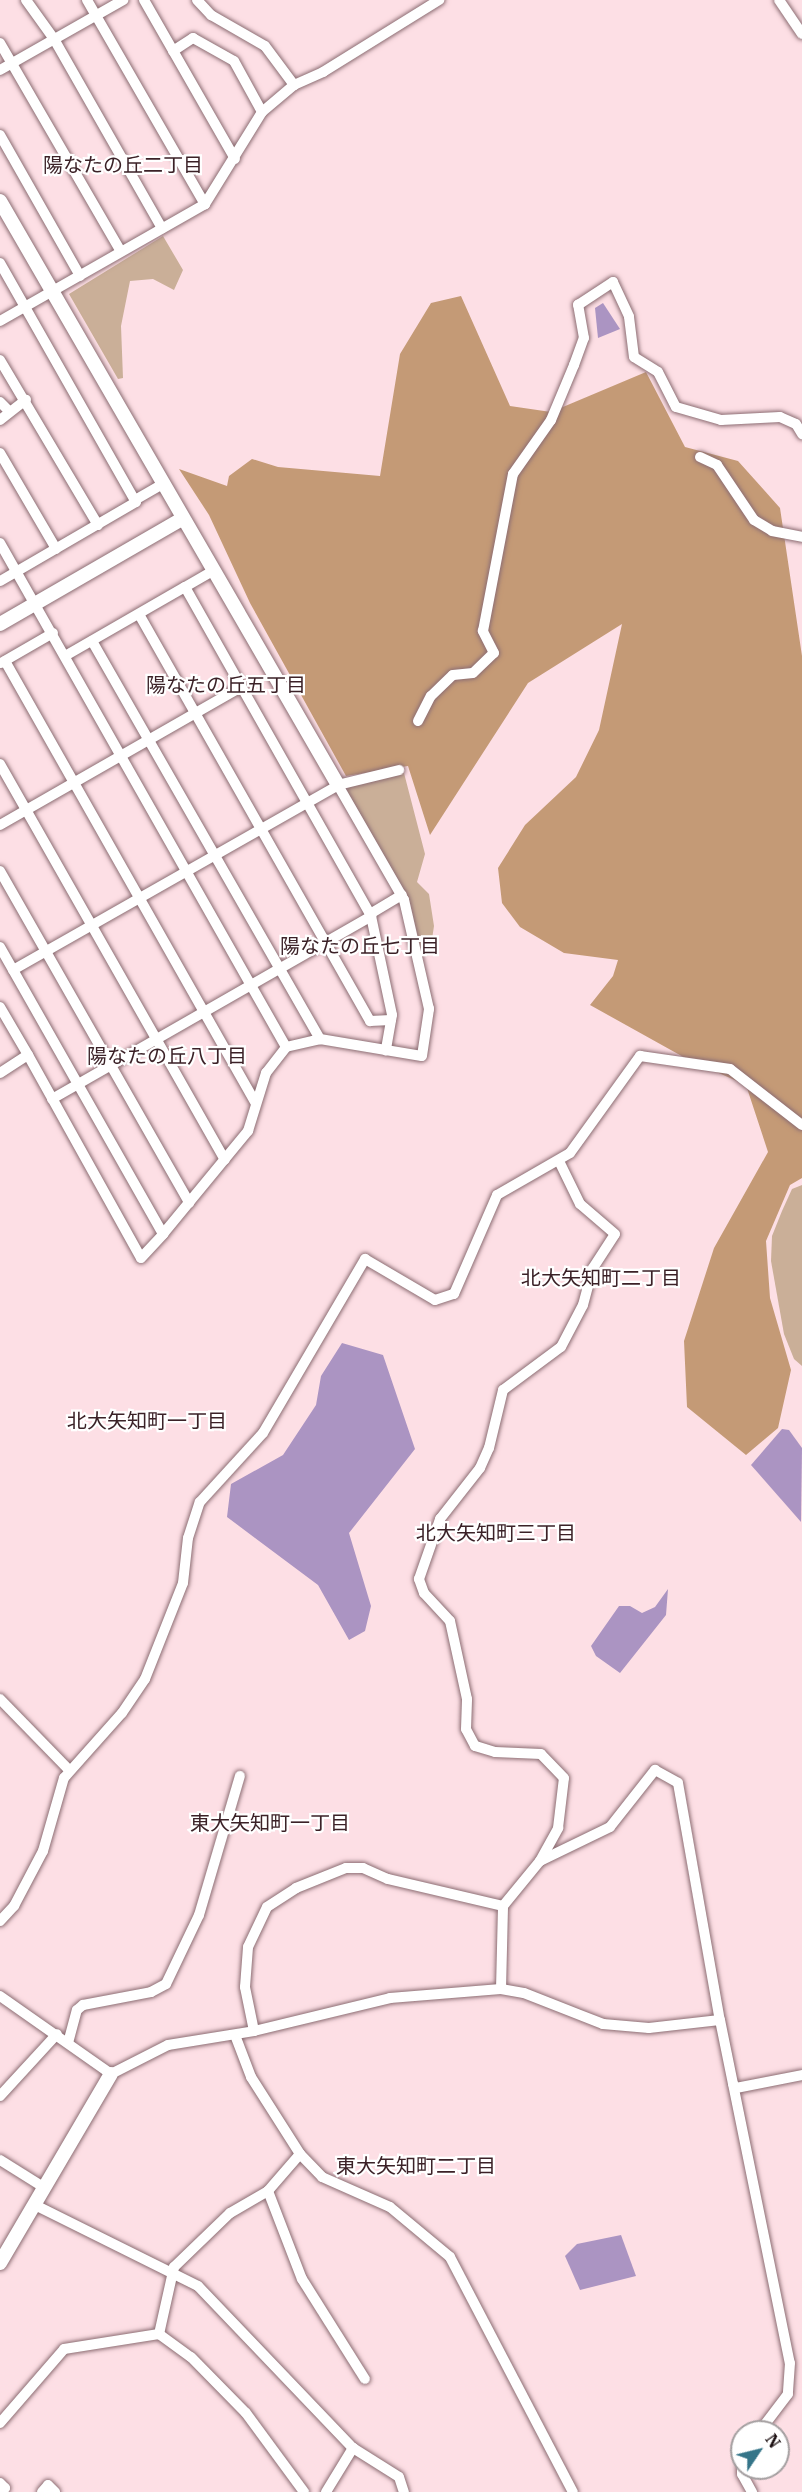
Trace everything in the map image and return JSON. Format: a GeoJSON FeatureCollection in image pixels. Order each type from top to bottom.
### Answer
{"type":"FeatureCollection","features":[{"type":"Feature","properties":{"kind":"street"},"geometry":{"type":"LineString","coordinates":[[26,0],[54,39],[162,228]]}},
{"type":"Feature","properties":{"kind":"street"},"geometry":{"type":"LineString","coordinates":[[87,0],[98,15],[205,204]]}},
{"type":"Feature","properties":{"kind":"street"},"geometry":{"type":"LineString","coordinates":[[0,70],[123,0]]}},
{"type":"Feature","properties":{"kind":"street"},"geometry":{"type":"LineString","coordinates":[[144,0],[235,159]]}},
{"type":"Feature","properties":{"kind":"street"},"geometry":{"type":"LineString","coordinates":[[197,0],[211,15],[265,46],[294,85]]}},
{"type":"Feature","properties":{"kind":"street"},"geometry":{"type":"LineString","coordinates":[[0,321],[205,204],[235,159],[262,112],[294,85],[324,72],[439,0]]}},
{"type":"Feature","properties":{"kind":"street"},"geometry":{"type":"LineString","coordinates":[[779,0],[802,34]]}},
{"type":"Feature","properties":{"kind":"street"},"geometry":{"type":"LineString","coordinates":[[172,51],[193,38],[234,61],[262,112]]}},
{"type":"Feature","properties":{"kind":"street"},"geometry":{"type":"LineString","coordinates":[[0,43],[14,61],[121,252]]}},
{"type":"Feature","properties":{"kind":"street"},"geometry":{"type":"LineString","coordinates":[[0,135],[80,276]]}},
{"type":"Feature","properties":{"kind":"street"},"geometry":{"type":"LineString","coordinates":[[0,201],[402,896],[429,1009],[422,1056],[320,1039],[286,1047],[266,1073],[255,1102],[248,1131],[141,1258],[0,1007]]}},
{"type":"Feature","properties":{"kind":"street"},"geometry":{"type":"LineString","coordinates":[[0,263],[135,500]]}},
{"type":"Feature","properties":{"kind":"street"},"geometry":{"type":"LineString","coordinates":[[418,721],[431,696],[453,675],[473,673],[494,653],[483,631],[513,474],[551,420],[574,366],[584,338],[578,305],[613,282],[629,317],[634,357],[658,372],[676,407],[721,420],[780,417],[796,424],[802,434]]}},
{"type":"Feature","properties":{"kind":"street"},"geometry":{"type":"LineString","coordinates":[[0,360],[26,400],[98,525]]}},
{"type":"Feature","properties":{"kind":"street"},"geometry":{"type":"LineString","coordinates":[[0,420],[26,400]]}},
{"type":"Feature","properties":{"kind":"street"},"geometry":{"type":"LineString","coordinates":[[0,402],[9,411]]}},
{"type":"Feature","properties":{"kind":"street"},"geometry":{"type":"LineString","coordinates":[[0,453],[56,549]]}},
{"type":"Feature","properties":{"kind":"street"},"geometry":{"type":"LineString","coordinates":[[700,457],[717,465],[754,520],[772,531],[802,537]]}},
{"type":"Feature","properties":{"kind":"street"},"geometry":{"type":"LineString","coordinates":[[0,580],[98,525],[163,484]]}},
{"type":"Feature","properties":{"kind":"street"},"geometry":{"type":"LineString","coordinates":[[0,624],[182,519]]}},
{"type":"Feature","properties":{"kind":"street"},"geometry":{"type":"LineString","coordinates":[[0,543],[286,1047]]}},
{"type":"Feature","properties":{"kind":"street"},"geometry":{"type":"LineString","coordinates":[[65,656],[140,616],[213,571]]}},
{"type":"Feature","properties":{"kind":"street"},"geometry":{"type":"LineString","coordinates":[[185,587],[371,915],[391,1020],[386,1050]]}},
{"type":"Feature","properties":{"kind":"street"},"geometry":{"type":"LineString","coordinates":[[140,616],[370,1021],[391,1020]]}},
{"type":"Feature","properties":{"kind":"street"},"geometry":{"type":"LineString","coordinates":[[53,633],[2,662],[255,1102]]}},
{"type":"Feature","properties":{"kind":"street"},"geometry":{"type":"LineString","coordinates":[[92,641],[320,1039]]}},
{"type":"Feature","properties":{"kind":"street"},"geometry":{"type":"LineString","coordinates":[[0,825],[241,687]]}},
{"type":"Feature","properties":{"kind":"street"},"geometry":{"type":"LineString","coordinates":[[0,764],[225,1160]]}},
{"type":"Feature","properties":{"kind":"street"},"geometry":{"type":"LineString","coordinates":[[13,970],[262,829],[307,801],[338,785],[399,770]]}},
{"type":"Feature","properties":{"kind":"street"},"geometry":{"type":"LineString","coordinates":[[0,871],[107,1065],[189,1203]]}},
{"type":"Feature","properties":{"kind":"street"},"geometry":{"type":"LineString","coordinates":[[52,1099],[250,982],[402,896]]}},
{"type":"Feature","properties":{"kind":"street"},"geometry":{"type":"LineString","coordinates":[[0,947],[163,1233]]}},
{"type":"Feature","properties":{"kind":"street"},"geometry":{"type":"LineString","coordinates":[[0,1073],[28,1055]]}},
{"type":"Feature","properties":{"kind":"street"},"geometry":{"type":"LineString","coordinates":[[0,1921],[14,1906],[43,1851],[57,1792],[69,1770],[122,1713],[145,1679],[183,1583],[188,1538],[200,1502],[263,1433],[364,1258],[435,1300],[445,1299],[459,1286],[497,1196],[512,1183],[559,1161],[576,1146],[640,1056],[730,1069],[802,1125]]}},
{"type":"Feature","properties":{"kind":"street"},"geometry":{"type":"LineString","coordinates":[[501,1989],[504,1906],[540,1861],[558,1828],[564,1778],[541,1754],[495,1752],[475,1746],[466,1728],[467,1699],[450,1621],[424,1593],[419,1579],[440,1519],[468,1486],[489,1448],[503,1390],[561,1347],[583,1305],[593,1268],[615,1234],[580,1204],[559,1161]]}},
{"type":"Feature","properties":{"kind":"street"},"geometry":{"type":"LineString","coordinates":[[0,1699],[69,1770]]}},
{"type":"Feature","properties":{"kind":"street"},"geometry":{"type":"LineString","coordinates":[[540,1861],[610,1827],[656,1770],[678,1783],[720,2020],[790,2363],[788,2394],[768,2420]]}},
{"type":"Feature","properties":{"kind":"street"},"geometry":{"type":"LineString","coordinates":[[68,2043],[77,2010],[83,2005],[151,1992],[166,1984],[199,1915],[240,1776]]}},
{"type":"Feature","properties":{"kind":"street"},"geometry":{"type":"LineString","coordinates":[[254,2031],[244,1987],[248,1947],[267,1907],[296,1888],[346,1868],[363,1868],[388,1879],[504,1906]]}},
{"type":"Feature","properties":{"kind":"street"},"geometry":{"type":"LineString","coordinates":[[0,2264],[111,2074],[168,2045],[254,2031],[374,1999],[501,1989],[524,1993],[603,2024],[649,2028],[720,2020]]}},
{"type":"Feature","properties":{"kind":"street"},"geometry":{"type":"LineString","coordinates":[[0,1996],[111,2074]]}},
{"type":"Feature","properties":{"kind":"street"},"geometry":{"type":"LineString","coordinates":[[0,2097],[57,2034]]}},
{"type":"Feature","properties":{"kind":"street"},"geometry":{"type":"LineString","coordinates":[[235,2035],[243,2062],[300,2154],[322,2177],[390,2207],[450,2257],[573,2492]]}},
{"type":"Feature","properties":{"kind":"street"},"geometry":{"type":"LineString","coordinates":[[733,2084],[736,2088],[802,2075]]}},
{"type":"Feature","properties":{"kind":"street"},"geometry":{"type":"LineString","coordinates":[[159,2334],[174,2267],[230,2213],[268,2191],[300,2154]]}},
{"type":"Feature","properties":{"kind":"street"},"geometry":{"type":"LineString","coordinates":[[0,2160],[45,2188]]}},
{"type":"Feature","properties":{"kind":"street"},"geometry":{"type":"LineString","coordinates":[[268,2191],[302,2279],[364,2379]]}},
{"type":"Feature","properties":{"kind":"street"},"geometry":{"type":"LineString","coordinates":[[35,2205],[174,2272],[203,2291],[353,2448],[399,2477],[404,2492]]}},
{"type":"Feature","properties":{"kind":"street"},"geometry":{"type":"LineString","coordinates":[[0,2424],[64,2349],[159,2334],[192,2356],[246,2413],[304,2492]]}},
{"type":"Feature","properties":{"kind":"street"},"geometry":{"type":"LineString","coordinates":[[326,2492],[353,2448]]}},
{"type":"Feature","properties":{"kind":"street"},"geometry":{"type":"LineString","coordinates":[[0,2483],[5,2488],[1,2492]]}},
{"type":"Feature","properties":{"kind":"street"},"geometry":{"type":"LineString","coordinates":[[42,2492],[48,2485],[55,2492]]}},
{"type":"Feature","properties":{"kind":"shaded area"},"geometry":{"type":"Polygon","coordinates":[[[163,236],[183,270],[174,290],[153,279],[130,281],[121,326],[123,378],[118,379],[69,294],[163,236]]]}},
{"type":"Feature","properties":{"kind":"shaded area"},"geometry":{"type":"Polygon","coordinates":[[[461,296],[510,406],[551,412],[646,372],[685,447],[738,461],[780,508],[802,656],[802,1178],[790,1185],[766,1241],[770,1298],[791,1370],[778,1428],[746,1455],[687,1407],[684,1341],[714,1248],[768,1152],[746,1085],[687,1059],[590,1005],[613,976],[618,960],[564,953],[520,927],[502,903],[498,868],[525,825],[576,777],[599,730],[622,624],[528,683],[430,835],[408,766],[346,776],[250,603],[209,515],[179,469],[227,486],[229,476],[252,459],[278,467],[380,476],[400,354],[431,303],[461,296]]]}},
{"type":"Feature","properties":{"kind":"shaded area"},"geometry":{"type":"Polygon","coordinates":[[[603,303],[620,329],[598,338],[595,308],[603,303]]]}},
{"type":"Feature","properties":{"kind":"shaded area"},"geometry":{"type":"Polygon","coordinates":[[[404,773],[425,854],[417,882],[429,894],[434,926],[431,946],[421,950],[409,899],[347,791],[349,786],[404,773]]]}},
{"type":"Feature","properties":{"kind":"shaded area"},"geometry":{"type":"Polygon","coordinates":[[[802,1185],[802,1366],[794,1359],[784,1334],[771,1261],[772,1236],[782,1211],[792,1189],[802,1185]]]}},
{"type":"Feature","properties":{"kind":"shaded area"},"geometry":{"type":"Polygon","coordinates":[[[342,1343],[383,1355],[415,1449],[349,1533],[371,1606],[365,1631],[349,1640],[318,1585],[227,1517],[231,1484],[283,1455],[316,1405],[321,1376],[342,1343]]]}},
{"type":"Feature","properties":{"kind":"shaded area"},"geometry":{"type":"Polygon","coordinates":[[[782,1429],[789,1430],[802,1448],[801,1522],[751,1465],[782,1429]]]}},
{"type":"Feature","properties":{"kind":"shaded area"},"geometry":{"type":"Polygon","coordinates":[[[668,1589],[666,1615],[620,1673],[596,1656],[591,1646],[619,1606],[630,1606],[642,1613],[655,1607],[668,1589]]]}},
{"type":"Feature","properties":{"kind":"shaded area"},"geometry":{"type":"Polygon","coordinates":[[[621,2235],[636,2276],[580,2290],[565,2256],[577,2244],[621,2235]]]}},
{"type":"Feature","properties":{"kind":"district","name":"陽なたの丘二丁目"},"geometry":{"type":"Point","coordinates":[123,164]}},
{"type":"Feature","properties":{"kind":"district","name":"陽なたの丘五丁目"},"geometry":{"type":"Point","coordinates":[226,684]}},
{"type":"Feature","properties":{"kind":"district","name":"陽なたの丘七丁目"},"geometry":{"type":"Point","coordinates":[360,945]}},
{"type":"Feature","properties":{"kind":"district","name":"陽なたの丘八丁目"},"geometry":{"type":"Point","coordinates":[167,1055]}},
{"type":"Feature","properties":{"kind":"district","name":"北大矢知町二丁目"},"geometry":{"type":"Point","coordinates":[601,1277]}},
{"type":"Feature","properties":{"kind":"district","name":"北大矢知町一丁目"},"geometry":{"type":"Point","coordinates":[147,1420]}},
{"type":"Feature","properties":{"kind":"district","name":"北大矢知町三丁目"},"geometry":{"type":"Point","coordinates":[496,1532]}},
{"type":"Feature","properties":{"kind":"district","name":"東大矢知町一丁目"},"geometry":{"type":"Point","coordinates":[270,1822]}},
{"type":"Feature","properties":{"kind":"district","name":"東大矢知町二丁目"},"geometry":{"type":"Point","coordinates":[416,2165]}}]}
